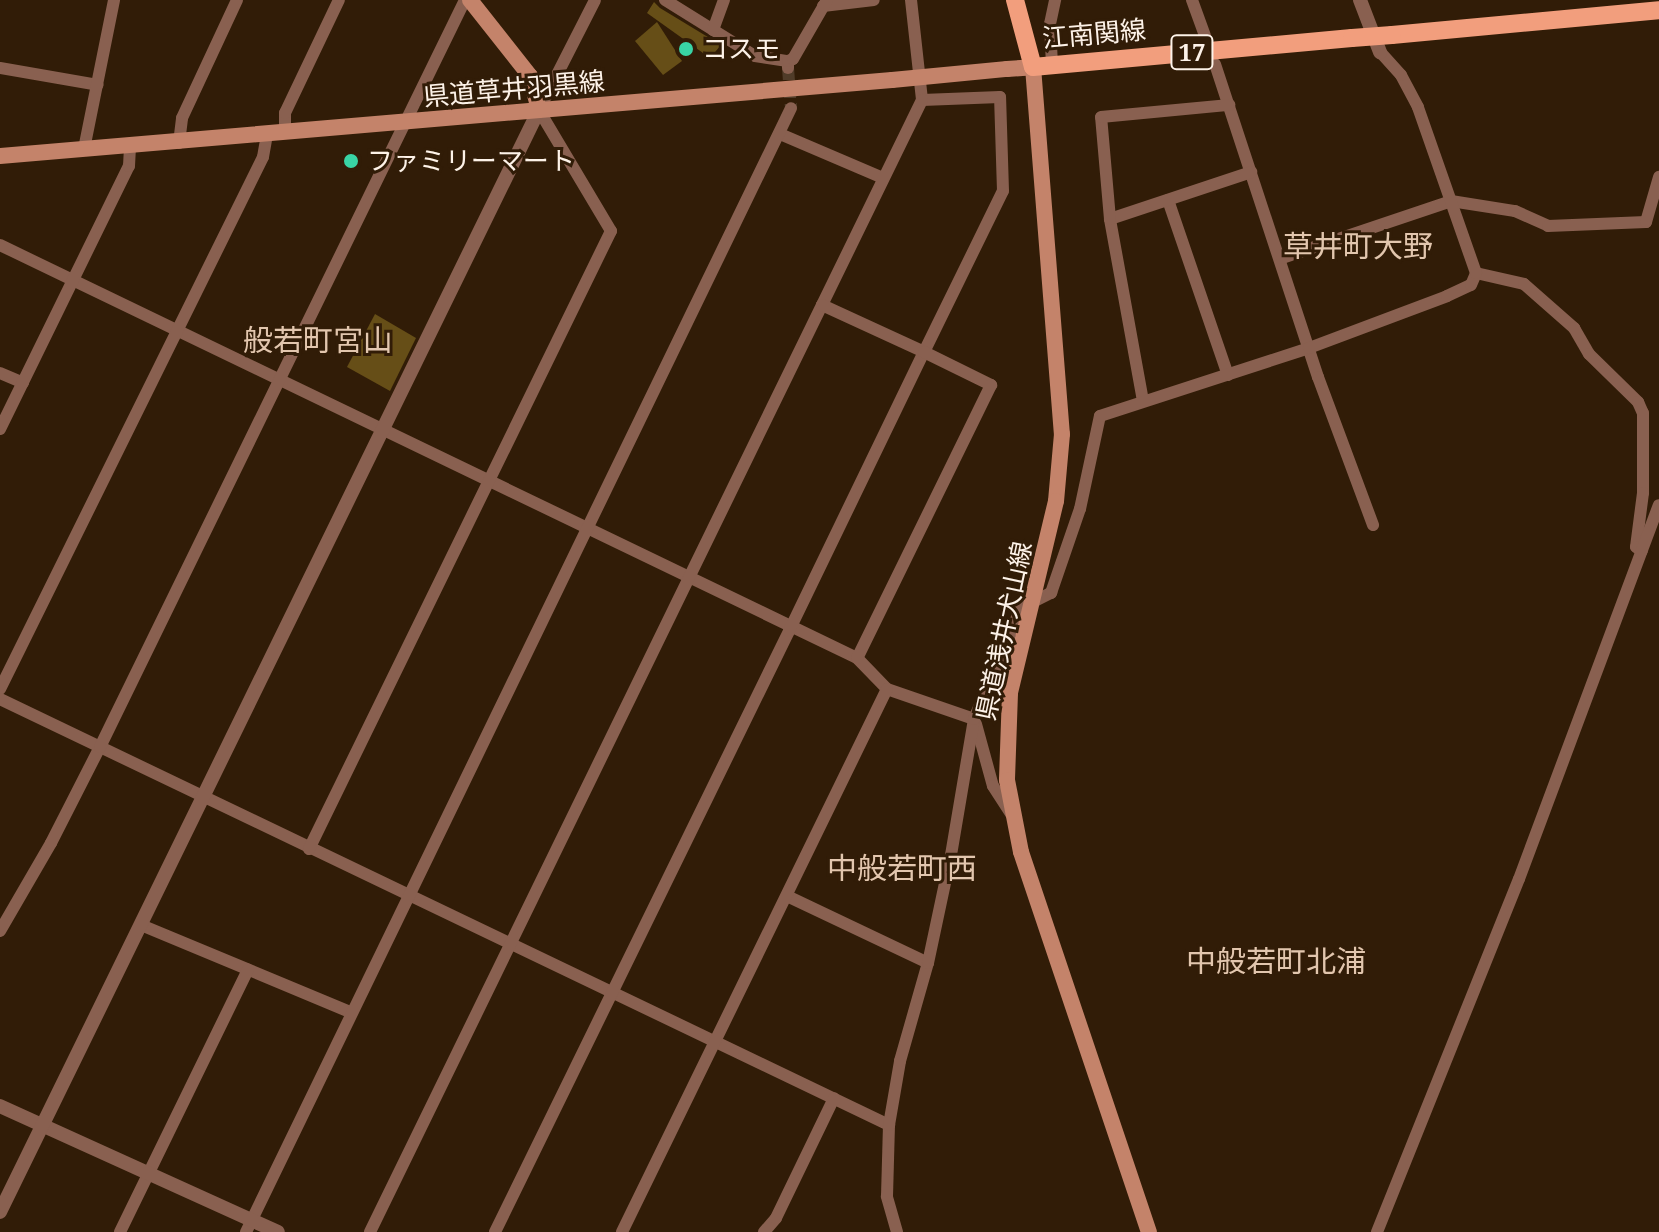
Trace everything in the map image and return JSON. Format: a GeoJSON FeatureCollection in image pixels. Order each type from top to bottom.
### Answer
{"type":"FeatureCollection","features":[{"type":"Feature","properties":{"kind":"main road"},"geometry":{"type":"LineString","coordinates":[[468,0],[530,76],[539,110]]}},
{"type":"Feature","properties":{"kind":"main road","name":"江南関線"},"geometry":{"type":"LineString","coordinates":[[1015,0],[1033,67],[1392,35],[1616,6],[1659,10]]}},
{"type":"Feature","properties":{"kind":"main road","name":"県道草井羽黒線"},"geometry":{"type":"LineString","coordinates":[[0,156],[179,143],[1033,67]]}},
{"type":"Feature","properties":{"kind":"main road","name":"県道浅井犬山線"},"geometry":{"type":"LineString","coordinates":[[1033,67],[1062,434],[1056,501],[1010,693],[1006,741],[1013,817],[1149,1232]]}},
{"type":"Feature","properties":{"kind":"street"},"geometry":{"type":"LineString","coordinates":[[84,149],[114,0]]}},
{"type":"Feature","properties":{"kind":"street"},"geometry":{"type":"LineString","coordinates":[[179,143],[182,118],[237,0]]}},
{"type":"Feature","properties":{"kind":"street"},"geometry":{"type":"LineString","coordinates":[[285,133],[285,113],[339,0]]}},
{"type":"Feature","properties":{"kind":"street"},"geometry":{"type":"LineString","coordinates":[[0,931],[51,843],[100,747],[405,122],[468,0]]}},
{"type":"Feature","properties":{"kind":"street"},"geometry":{"type":"LineString","coordinates":[[0,1212],[595,0]]}},
{"type":"Feature","properties":{"kind":"street"},"geometry":{"type":"LineString","coordinates":[[665,0],[755,56],[788,64],[825,3],[874,0]]}},
{"type":"Feature","properties":{"kind":"street"},"geometry":{"type":"LineString","coordinates":[[713,30],[724,0]]}},
{"type":"Feature","properties":{"kind":"street"},"geometry":{"type":"LineString","coordinates":[[370,1232],[922,100],[911,0]]}},
{"type":"Feature","properties":{"kind":"street"},"geometry":{"type":"LineString","coordinates":[[1052,65],[1050,24],[1055,0]]}},
{"type":"Feature","properties":{"kind":"street"},"geometry":{"type":"LineString","coordinates":[[1192,0],[1205,36]]}},
{"type":"Feature","properties":{"kind":"street"},"geometry":{"type":"LineString","coordinates":[[897,1232],[887,1196],[889,1125],[900,1061],[928,963],[974,719],[1021,608],[1051,593],[1069,546],[1100,416],[1309,348],[1447,296],[1471,285],[1476,273],[1413,96],[1401,75],[1380,52],[1361,0]]}},
{"type":"Feature","properties":{"kind":"street"},"geometry":{"type":"LineString","coordinates":[[1215,64],[1282,258],[1309,348],[1373,525]]}},
{"type":"Feature","properties":{"kind":"street"},"geometry":{"type":"LineString","coordinates":[[0,68],[98,85]]}},
{"type":"Feature","properties":{"kind":"street"},"geometry":{"type":"LineString","coordinates":[[495,1232],[1003,191],[1000,97],[922,100]]}},
{"type":"Feature","properties":{"kind":"street"},"geometry":{"type":"LineString","coordinates":[[1143,401],[1110,219],[1101,117],[1229,105]]}},
{"type":"Feature","properties":{"kind":"street"},"geometry":{"type":"LineString","coordinates":[[249,1226],[406,895],[791,108]]}},
{"type":"Feature","properties":{"kind":"street"},"geometry":{"type":"LineString","coordinates":[[309,849],[611,231],[539,110]]}},
{"type":"Feature","properties":{"kind":"street"},"geometry":{"type":"LineString","coordinates":[[780,134],[883,178]]}},
{"type":"Feature","properties":{"kind":"street"},"geometry":{"type":"LineString","coordinates":[[0,689],[263,157],[267,135]]}},
{"type":"Feature","properties":{"kind":"street"},"geometry":{"type":"LineString","coordinates":[[0,429],[129,166],[130,146]]}},
{"type":"Feature","properties":{"kind":"street"},"geometry":{"type":"LineString","coordinates":[[1110,219],[1251,172]]}},
{"type":"Feature","properties":{"kind":"street"},"geometry":{"type":"LineString","coordinates":[[1282,258],[1451,201],[1515,211],[1548,226],[1646,222],[1659,177]]}},
{"type":"Feature","properties":{"kind":"street"},"geometry":{"type":"LineString","coordinates":[[1168,200],[1228,375]]}},
{"type":"Feature","properties":{"kind":"street"},"geometry":{"type":"LineString","coordinates":[[0,245],[857,658],[887,689],[974,719]]}},
{"type":"Feature","properties":{"kind":"street"},"geometry":{"type":"LineString","coordinates":[[1476,273],[1524,284],[1574,328],[1589,354],[1638,402],[1643,413],[1643,493],[1636,547],[1642,551]]}},
{"type":"Feature","properties":{"kind":"street"},"geometry":{"type":"LineString","coordinates":[[822,305],[991,385],[857,658]]}},
{"type":"Feature","properties":{"kind":"street"},"geometry":{"type":"LineString","coordinates":[[0,373],[23,383]]}},
{"type":"Feature","properties":{"kind":"street"},"geometry":{"type":"LineString","coordinates":[[1377,1232],[1519,879],[1659,505]]}},
{"type":"Feature","properties":{"kind":"street"},"geometry":{"type":"LineString","coordinates":[[622,1232],[887,689]]}},
{"type":"Feature","properties":{"kind":"street"},"geometry":{"type":"LineString","coordinates":[[0,699],[713,1044],[889,1125]]}},
{"type":"Feature","properties":{"kind":"street"},"geometry":{"type":"LineString","coordinates":[[974,719],[993,786],[1013,817]]}},
{"type":"Feature","properties":{"kind":"street"},"geometry":{"type":"LineString","coordinates":[[787,896],[928,963]]}},
{"type":"Feature","properties":{"kind":"street"},"geometry":{"type":"LineString","coordinates":[[141,925],[350,1012]]}},
{"type":"Feature","properties":{"kind":"street"},"geometry":{"type":"LineString","coordinates":[[120,1232],[248,970]]}},
{"type":"Feature","properties":{"kind":"street"},"geometry":{"type":"LineString","coordinates":[[764,1232],[776,1218],[834,1098]]}},
{"type":"Feature","properties":{"kind":"street"},"geometry":{"type":"LineString","coordinates":[[0,1106],[149,1173],[249,1226],[278,1232]]}},
{"type":"Feature","properties":{"kind":"building"},"geometry":{"type":"Polygon","coordinates":[[[654,2],[721,45],[710,58],[647,13],[654,2]]]}},
{"type":"Feature","properties":{"kind":"building"},"geometry":{"type":"Polygon","coordinates":[[[657,22],[682,61],[663,75],[635,41],[657,22]]]}},
{"type":"Feature","properties":{"kind":"building"},"geometry":{"type":"Polygon","coordinates":[[[375,314],[416,338],[390,391],[347,367],[375,314]]]}},
{"type":"Feature","properties":{"kind":"tunnel"},"geometry":{"type":"LineString","coordinates":[[788,68],[791,108]]}},
{"type":"Feature","properties":{"kind":"place","name":"コスモ"},"geometry":{"type":"Point","coordinates":[686,49]}},
{"type":"Feature","properties":{"kind":"place","name":"ファミリーマート"},"geometry":{"type":"Point","coordinates":[351,161]}},
{"type":"Feature","properties":{"kind":"district","name":"草井町大野"},"geometry":{"type":"Point","coordinates":[1358,246]}},
{"type":"Feature","properties":{"kind":"district","name":"般若町宮山"},"geometry":{"type":"Point","coordinates":[318,340]}},
{"type":"Feature","properties":{"kind":"district","name":"中般若町西"},"geometry":{"type":"Point","coordinates":[902,868]}},
{"type":"Feature","properties":{"kind":"district","name":"中般若町北浦"},"geometry":{"type":"Point","coordinates":[1276,961]}}]}
